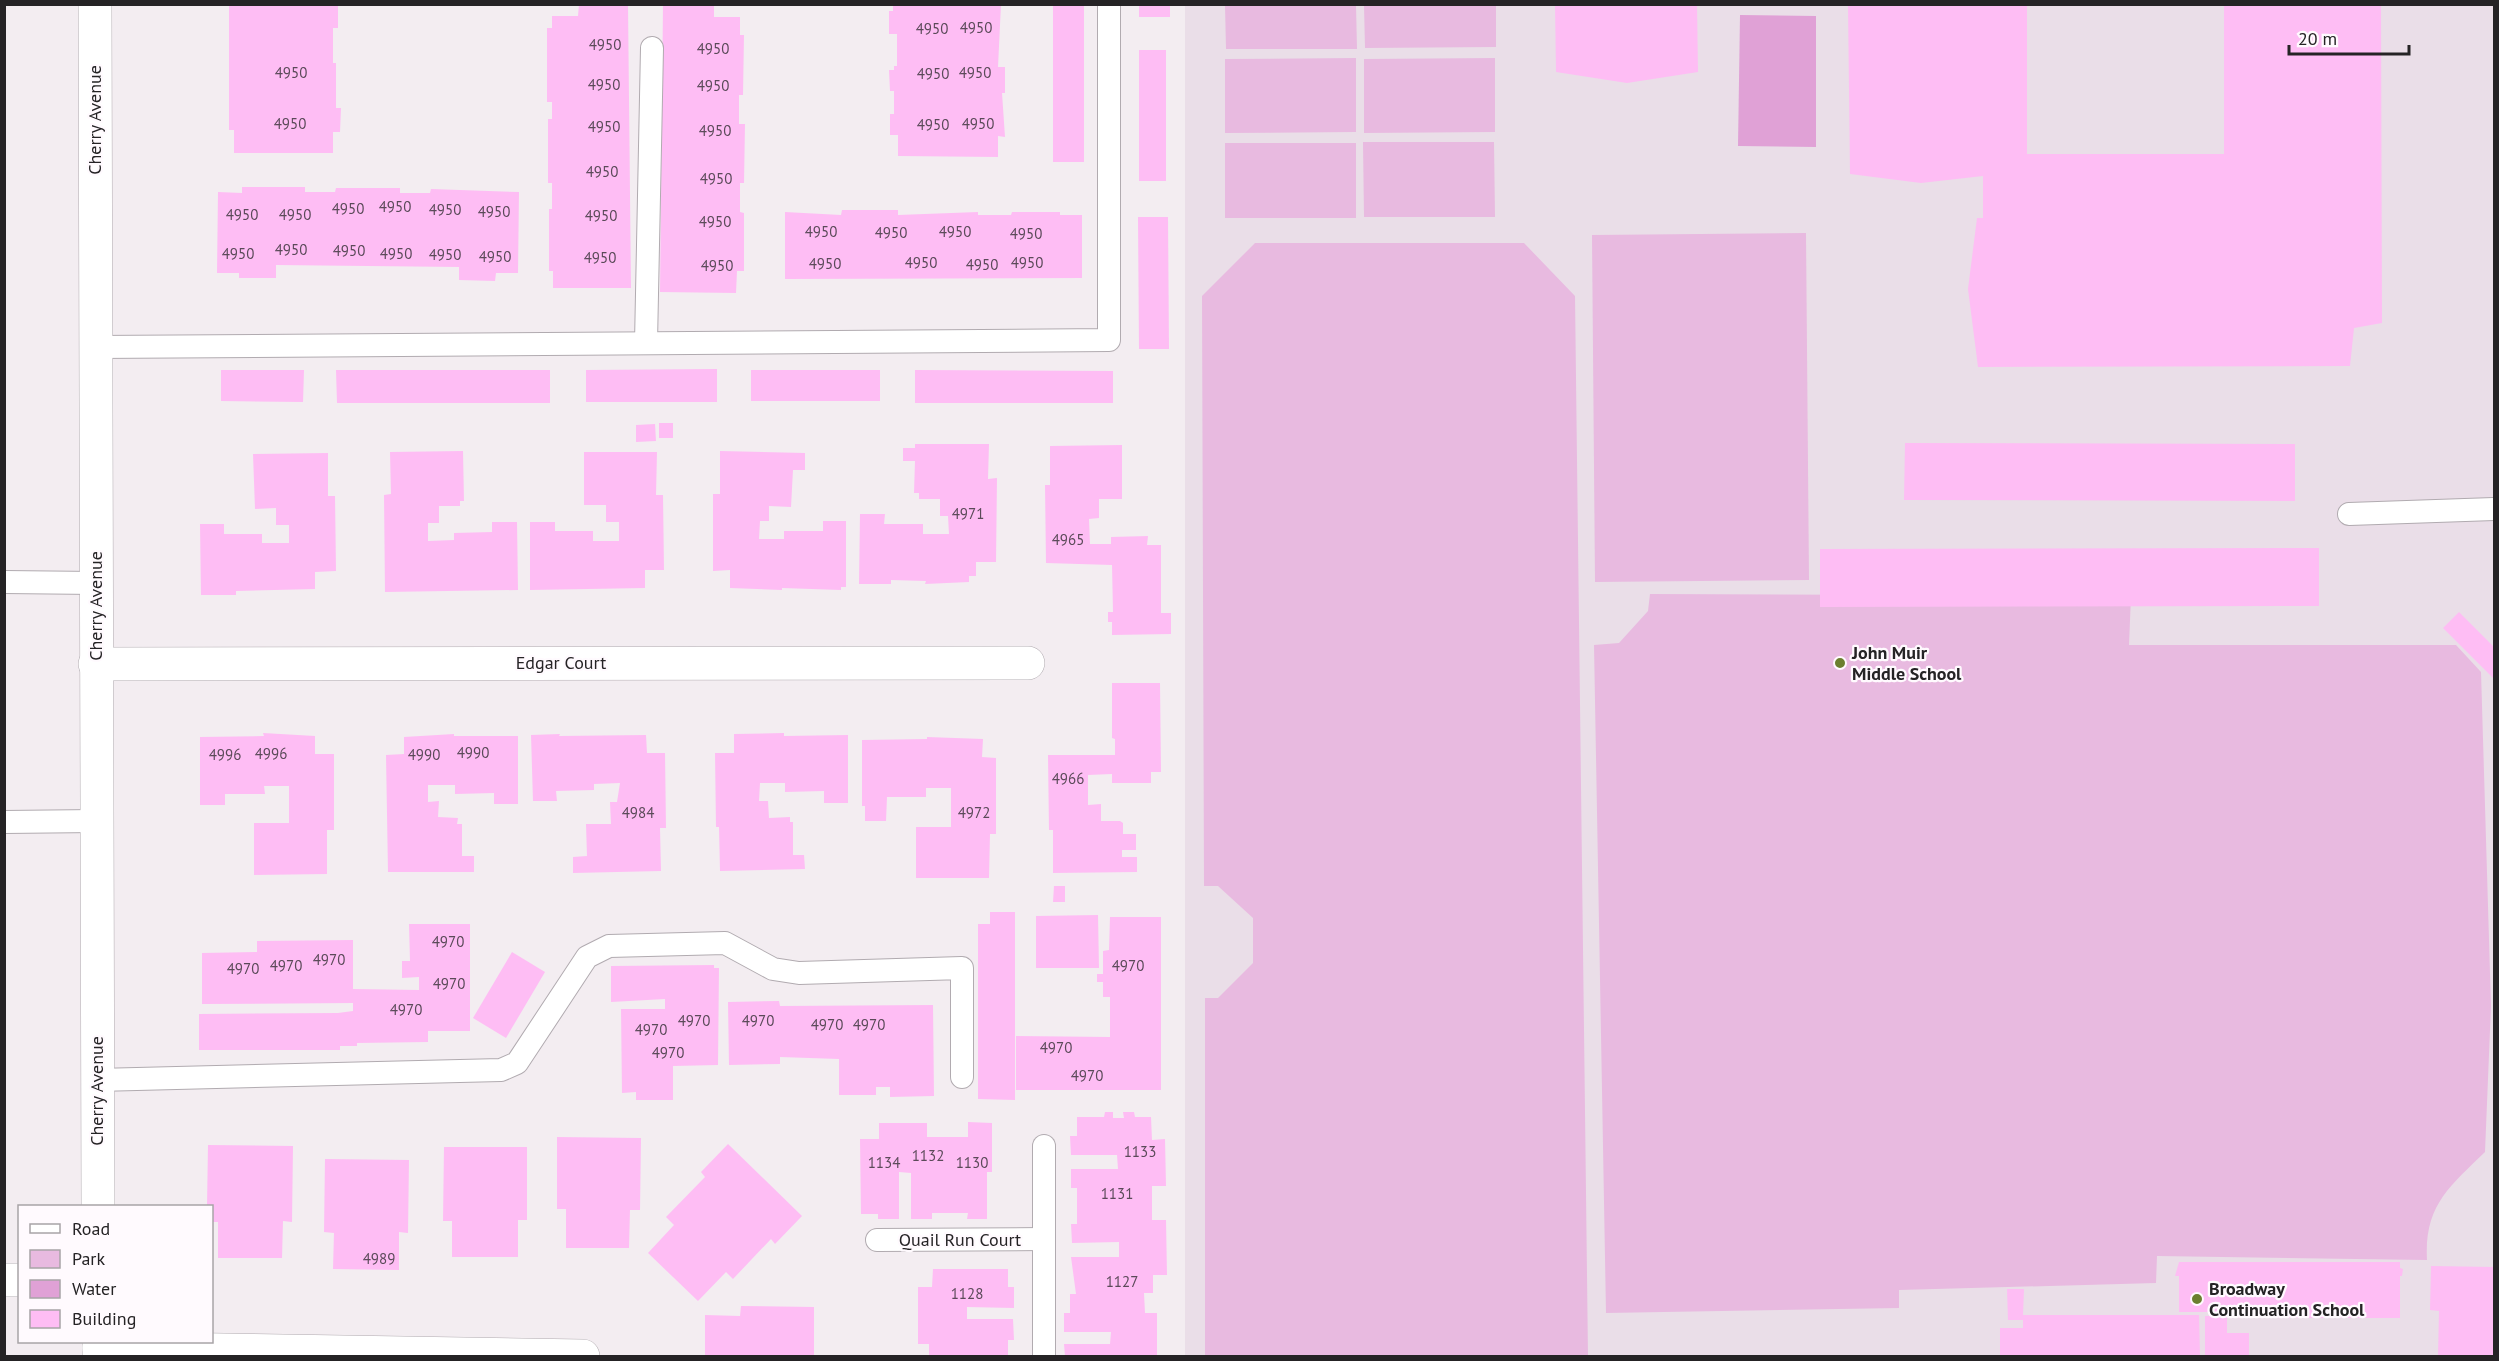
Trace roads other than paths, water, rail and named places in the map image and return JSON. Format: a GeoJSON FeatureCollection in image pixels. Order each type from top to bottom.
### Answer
{"type":"FeatureCollection","features":[{"type":"Feature","properties":{"kind":"street","name":"Cherry Avenue"},"geometry":{"type":"LineString","coordinates":[[95,4],[98,1205]]}},
{"type":"Feature","properties":{"kind":"street","name":"Edgar Court"},"geometry":{"type":"LineString","coordinates":[[95,664],[1028,663]]}},
{"type":"Feature","properties":{"kind":"street"},"geometry":{"type":"LineString","coordinates":[[99,1349],[583,1356]]}},
{"type":"Feature","properties":{"kind":"lane"},"geometry":{"type":"LineString","coordinates":[[95,347],[1109,340],[1109,4]]}},
{"type":"Feature","properties":{"kind":"lane"},"geometry":{"type":"LineString","coordinates":[[646,343],[652,48]]}},
{"type":"Feature","properties":{"kind":"lane"},"geometry":{"type":"LineString","coordinates":[[2349,514],[2494,509]]}},
{"type":"Feature","properties":{"kind":"lane"},"geometry":{"type":"LineString","coordinates":[[4,582],[96,583]]}},
{"type":"Feature","properties":{"kind":"lane"},"geometry":{"type":"LineString","coordinates":[[4,822],[96,821]]}},
{"type":"Feature","properties":{"kind":"lane"},"geometry":{"type":"LineString","coordinates":[[97,1080],[501,1070],[518,1063],[587,957],[609,946],[725,943],[773,969],[799,973],[962,968],[962,1077]]}},
{"type":"Feature","properties":{"kind":"lane","name":"Quail Run Court"},"geometry":{"type":"LineString","coordinates":[[1044,1146],[1044,1356]]}},
{"type":"Feature","properties":{"kind":"lane","name":"Quail Run Court"},"geometry":{"type":"LineString","coordinates":[[877,1240],[1044,1239]]}},
{"type":"Feature","properties":{"kind":"water"},"geometry":{"type":"Polygon","coordinates":[[[1740,15],[1816,16],[1816,147],[1738,146],[1740,15]]]}},
{"type":"Feature","properties":{"kind":"place","name":"John Muir Middle School"},"geometry":{"type":"Point","coordinates":[1840,663]}},
{"type":"Feature","properties":{"kind":"place","name":"Broadway Continuation School"},"geometry":{"type":"Point","coordinates":[2197,1299]}}]}
